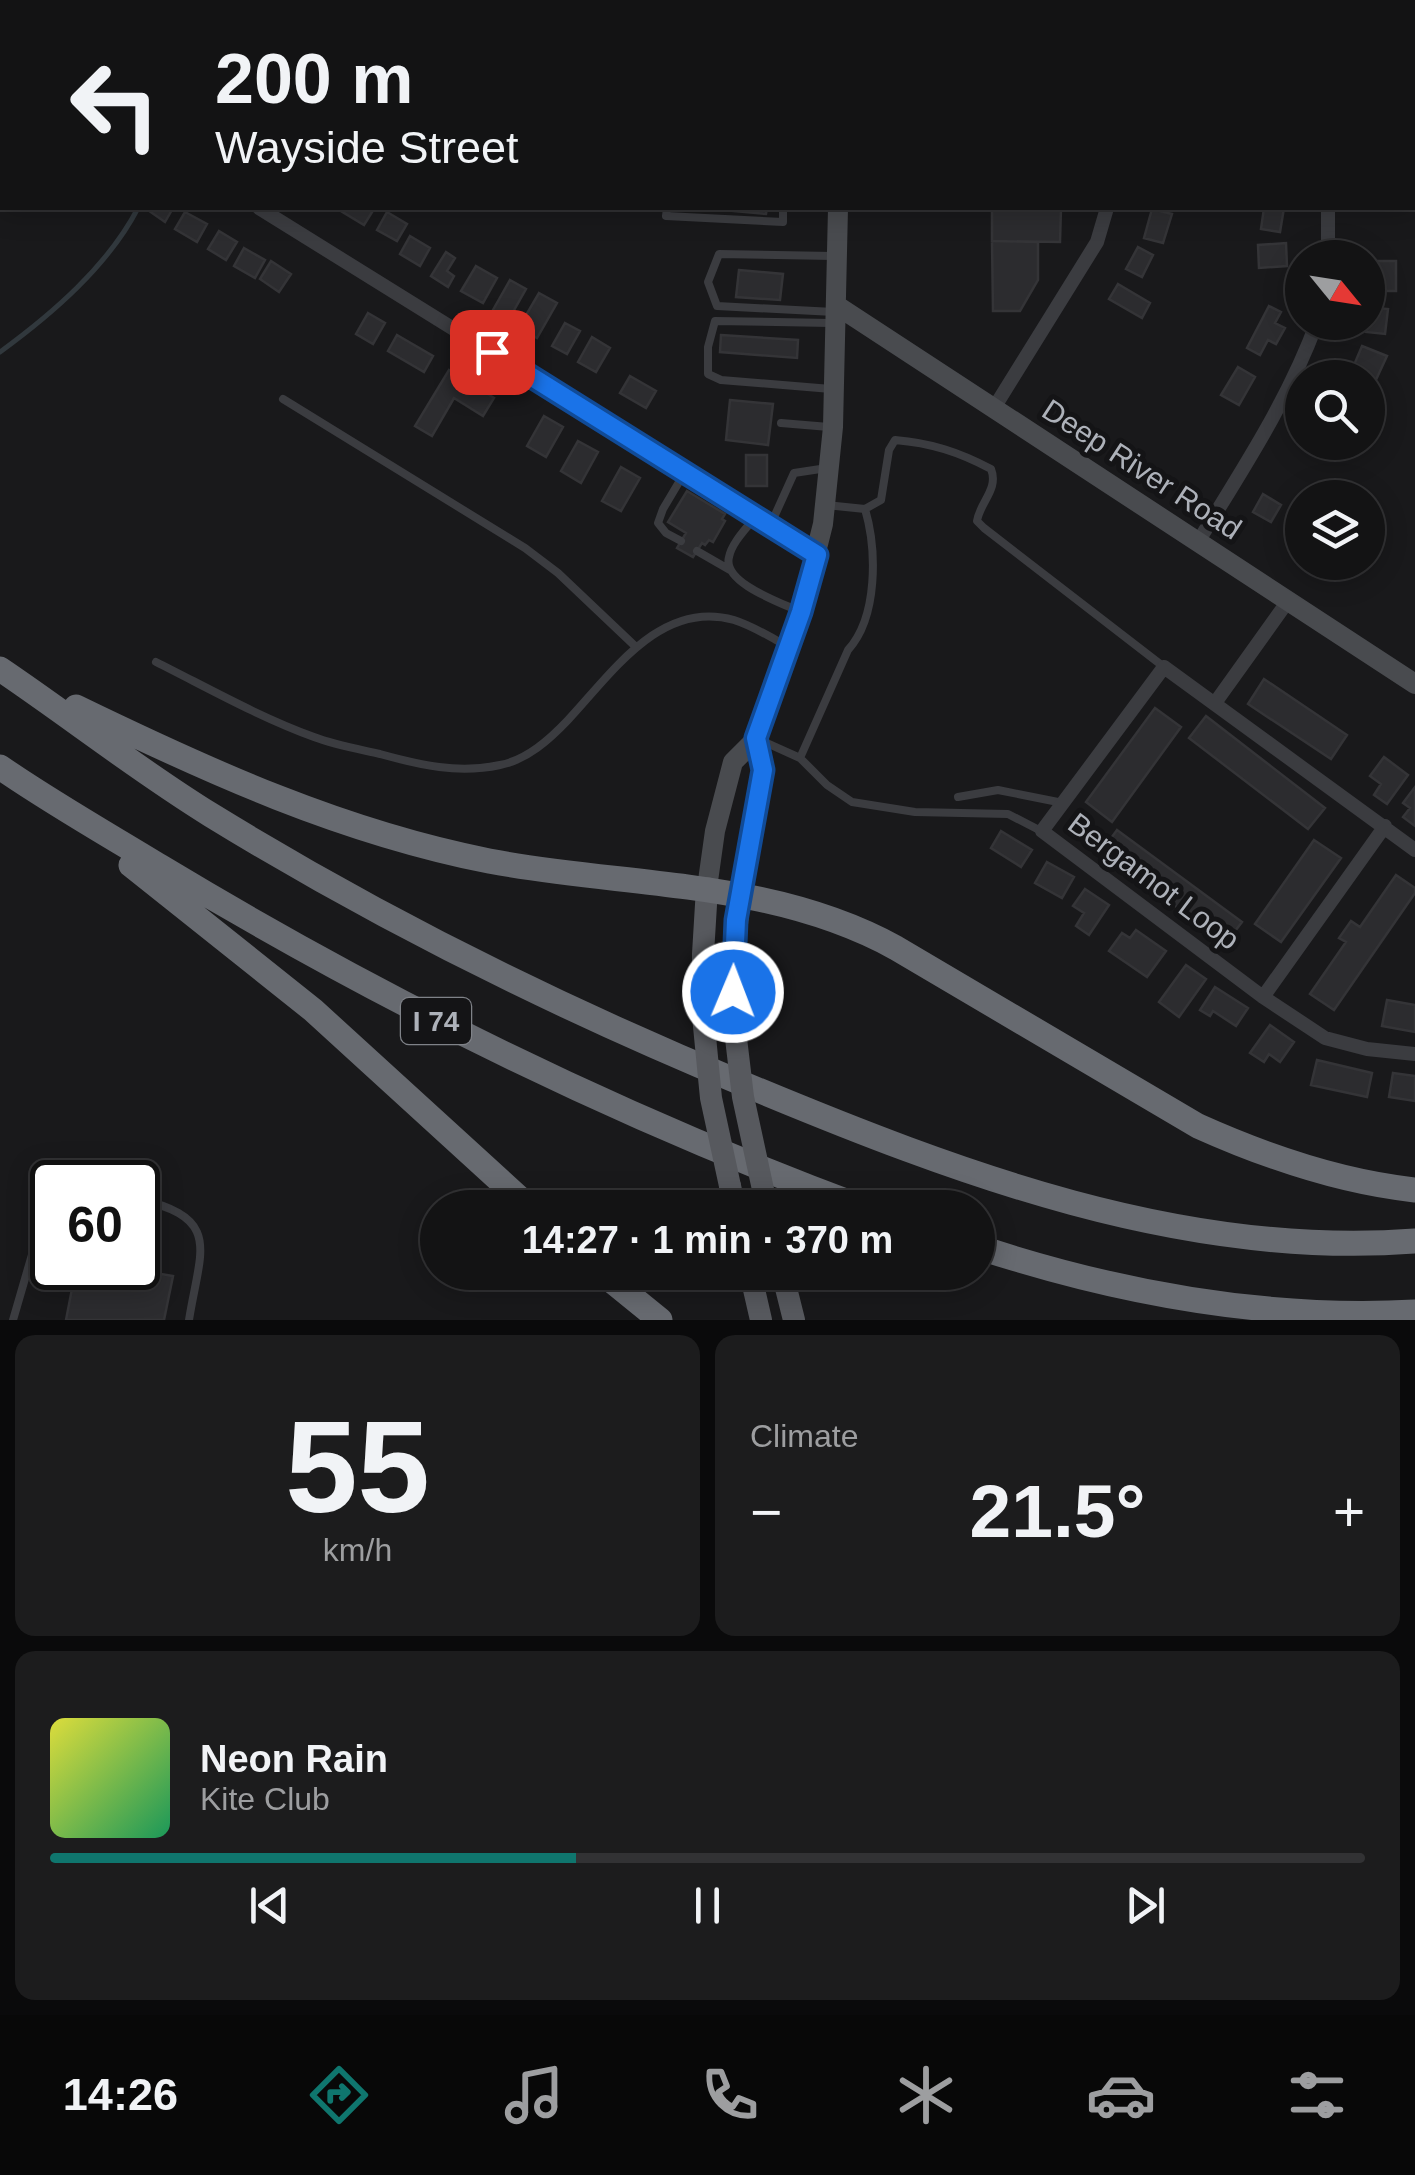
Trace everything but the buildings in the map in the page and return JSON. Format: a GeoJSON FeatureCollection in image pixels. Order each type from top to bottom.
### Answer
{"type":"FeatureCollection","features":[{"type":"Feature","properties":{"kind":"highway"},"geometry":{"type":"LineString","coordinates":[[5,672],[211,772],[366,830],[526,868],[707,888],[820,913],[870,933],[1160,1106],[1236,1144],[1318,1171],[1415,1190]]}},
{"type":"Feature","properties":{"kind":"highway","name":"I 74"},"geometry":{"type":"LineString","coordinates":[[5,672],[209,814],[349,895],[564,1006],[786,1102],[1013,1184],[1138,1219],[1292,1242],[1415,1242]]}},
{"type":"Feature","properties":{"kind":"highway","name":"I 74"},"geometry":{"type":"LineString","coordinates":[[0,767],[243,916],[460,1033],[654,1123],[820,1190]]}},
{"type":"Feature","properties":{"kind":"highway"},"geometry":{"type":"LineString","coordinates":[[32,788],[272,976],[510,1190]]}},
{"type":"Feature","properties":{"kind":"highway"},"geometry":{"type":"LineString","coordinates":[[995,1252],[1123,1288],[1232,1307],[1342,1314],[1415,1312]]}},
{"type":"Feature","properties":{"kind":"highway"},"geometry":{"type":"LineString","coordinates":[[624,1290],[660,1320]]}},
{"type":"Feature","properties":{"kind":"main road"},"geometry":{"type":"LineString","coordinates":[[731,1190],[711,1098],[703,1016],[707,888],[715,831],[733,762],[756,738],[817,555],[832,467],[838,210]]}},
{"type":"Feature","properties":{"kind":"main road","name":"Deep River Road"},"geometry":{"type":"LineString","coordinates":[[836,313],[994,408],[1413,679]]}},
{"type":"Feature","properties":{"kind":"main road"},"geometry":{"type":"LineString","coordinates":[[756,738],[763,770],[740,894],[734,956],[735,1030],[743,1097],[764,1190]]}},
{"type":"Feature","properties":{"kind":"main road"},"geometry":{"type":"LineString","coordinates":[[754,1290],[761,1320]]}},
{"type":"Feature","properties":{"kind":"main road"},"geometry":{"type":"LineString","coordinates":[[786,1290],[794,1320]]}},
{"type":"Feature","properties":{"kind":"street"},"geometry":{"type":"LineString","coordinates":[[262,210],[817,555]]}},
{"type":"Feature","properties":{"kind":"street"},"geometry":{"type":"LineString","coordinates":[[994,408],[1097,242],[1106,210]]}},
{"type":"Feature","properties":{"kind":"street"},"geometry":{"type":"LineString","coordinates":[[1328,210],[1328,240]]}},
{"type":"Feature","properties":{"kind":"street"},"geometry":{"type":"LineString","coordinates":[[1198,542],[1279,408],[1310,340]]}},
{"type":"Feature","properties":{"kind":"street"},"geometry":{"type":"LineString","coordinates":[[1214,704],[1288,601]]}},
{"type":"Feature","properties":{"kind":"street"},"geometry":{"type":"LineString","coordinates":[[1164,667],[1415,850]]}},
{"type":"Feature","properties":{"kind":"street","name":"Bergamot Loop"},"geometry":{"type":"LineString","coordinates":[[1164,667],[1042,831],[1263,997],[1325,1038],[1367,1049],[1415,1054]]}},
{"type":"Feature","properties":{"kind":"street"},"geometry":{"type":"LineString","coordinates":[[1263,997],[1385,826]]}},
{"type":"Feature","properties":{"kind":"lane"},"geometry":{"type":"LineString","coordinates":[[666,212],[782,222],[783,210]]}},
{"type":"Feature","properties":{"kind":"lane"},"geometry":{"type":"LineString","coordinates":[[836,313],[717,306],[708,282],[720,254],[837,256]]}},
{"type":"Feature","properties":{"kind":"lane"},"geometry":{"type":"LineString","coordinates":[[833,389],[721,380],[708,374],[708,347],[715,321],[836,313]]}},
{"type":"Feature","properties":{"kind":"lane"},"geometry":{"type":"LineString","coordinates":[[283,399],[525,548],[558,573],[636,647]]}},
{"type":"Feature","properties":{"kind":"lane"},"geometry":{"type":"LineString","coordinates":[[780,424],[834,427]]}},
{"type":"Feature","properties":{"kind":"lane"},"geometry":{"type":"LineString","coordinates":[[826,504],[865,509],[882,500],[889,450],[895,440],[925,442],[959,452],[993,474],[994,482],[977,521],[1164,667]]}},
{"type":"Feature","properties":{"kind":"lane"},"geometry":{"type":"LineString","coordinates":[[770,526],[794,473],[832,467]]}},
{"type":"Feature","properties":{"kind":"lane"},"geometry":{"type":"LineString","coordinates":[[681,541],[666,534],[658,523],[685,472]]}},
{"type":"Feature","properties":{"kind":"lane"},"geometry":{"type":"LineString","coordinates":[[800,758],[848,650],[861,635],[868,616],[871,528],[865,509]]}},
{"type":"Feature","properties":{"kind":"lane"},"geometry":{"type":"LineString","coordinates":[[730,570],[728,558],[756,516]]}},
{"type":"Feature","properties":{"kind":"lane"},"geometry":{"type":"LineString","coordinates":[[697,550],[730,570],[742,583],[801,612]]}},
{"type":"Feature","properties":{"kind":"lane"},"geometry":{"type":"LineString","coordinates":[[156,662],[316,738],[429,767],[476,769],[506,764],[531,752],[555,734],[636,647],[681,620],[709,616],[734,620],[789,648]]}},
{"type":"Feature","properties":{"kind":"lane"},"geometry":{"type":"LineString","coordinates":[[756,738],[800,758],[828,786],[852,802],[915,812],[1008,814],[1042,831]]}},
{"type":"Feature","properties":{"kind":"lane"},"geometry":{"type":"LineString","coordinates":[[958,797],[998,790],[1063,803]]}},
{"type":"Feature","properties":{"kind":"lane"},"geometry":{"type":"LineString","coordinates":[[160,1204],[171,1207],[194,1224],[202,1241],[188,1320]]}},
{"type":"Feature","properties":{"kind":"lane"},"geometry":{"type":"LineString","coordinates":[[13,1320],[30,1262]]}},
{"type":"Feature","properties":{"kind":"waterway"},"geometry":{"type":"LineString","coordinates":[[0,352],[77,288],[111,250],[137,210]]}},
{"type":"Feature","properties":{"kind":"route"},"geometry":{"type":"LineString","coordinates":[[492,352],[817,555],[756,738],[763,770],[736,920],[733,992]]}}]}
